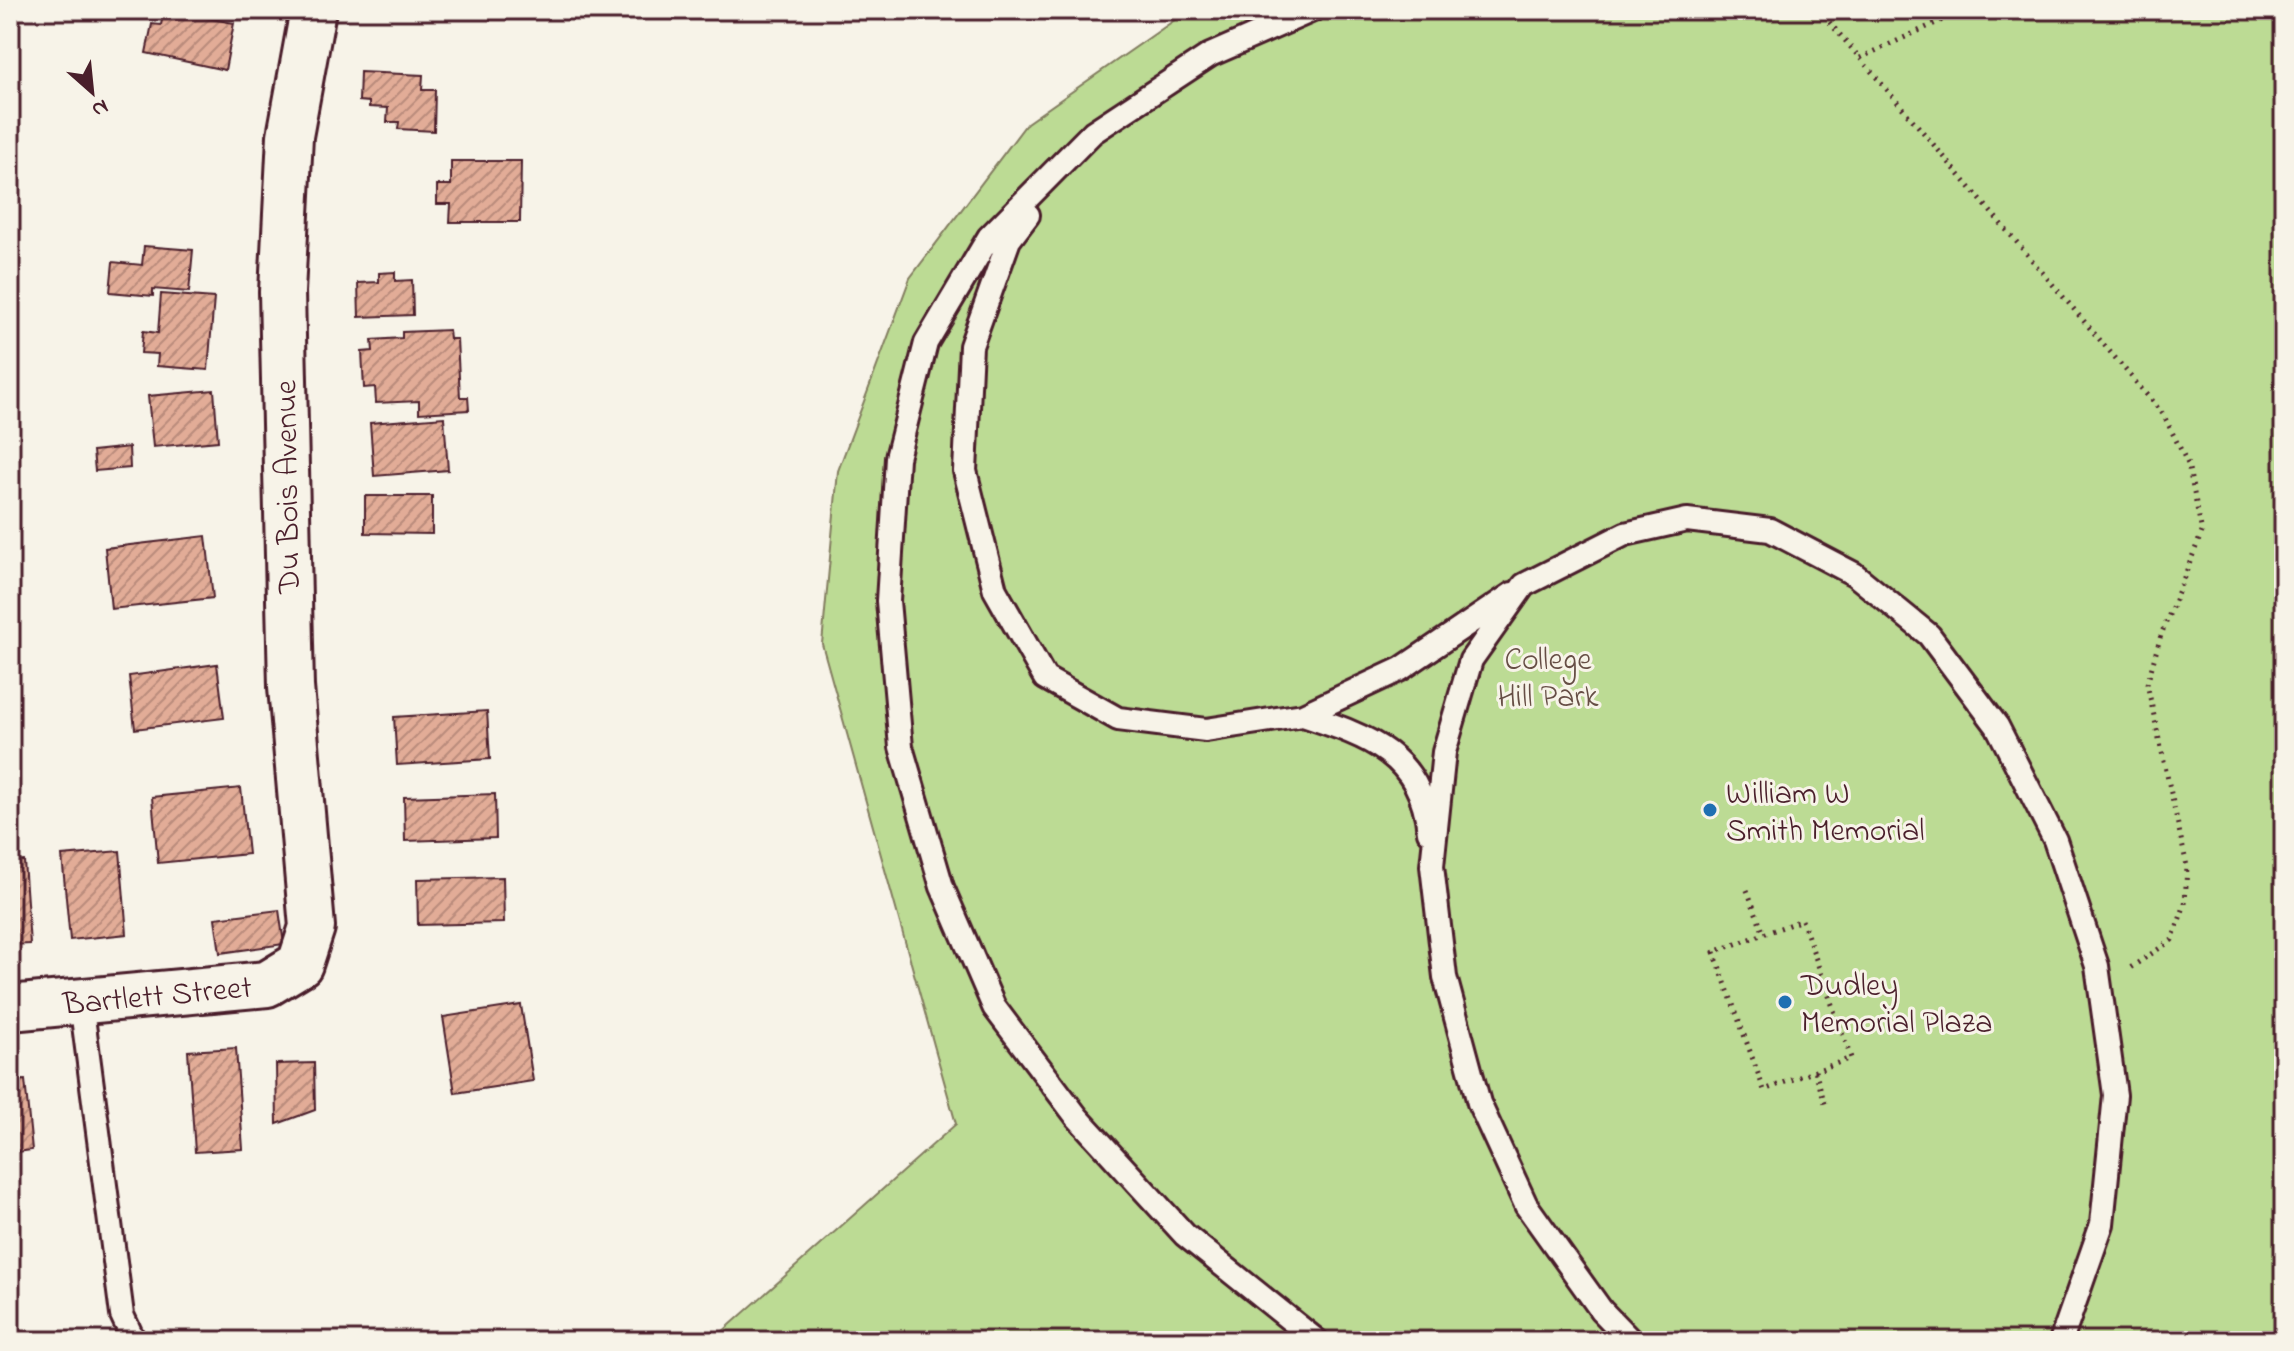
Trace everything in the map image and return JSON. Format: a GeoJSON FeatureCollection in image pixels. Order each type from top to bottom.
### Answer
{"type":"FeatureCollection","features":[{"type":"Feature","properties":{"kind":"street","name":"Du Bois Avenue"},"geometry":{"type":"LineString","coordinates":[[300,964],[312,927],[291,687],[282,292],[290,136],[313,10]]}},
{"type":"Feature","properties":{"kind":"street","name":"Bartlett Street"},"geometry":{"type":"LineString","coordinates":[[10,1008],[267,984],[300,964]]}},
{"type":"Feature","properties":{"kind":"lane"},"geometry":{"type":"LineString","coordinates":[[1313,10],[1210,55],[1093,132],[989,237],[926,343],[897,458],[888,601],[901,747],[942,887],[994,1007],[1077,1117],[1185,1235],[1287,1331],[1317,1341]]}},
{"type":"Feature","properties":{"kind":"lane"},"geometry":{"type":"LineString","coordinates":[[1093,132],[1009,240],[971,346],[965,471],[995,590],[1045,678],[1118,719],[1206,730],[1303,715],[1401,669],[1524,585],[1625,534],[1687,520],[1770,530],[1854,574],[1929,635],[1997,726],[2055,840],[2097,966],[2115,1095],[2102,1224],[2061,1341]]}},
{"type":"Feature","properties":{"kind":"lane"},"geometry":{"type":"LineString","coordinates":[[1432,866],[1444,752],[1471,660],[1524,585]]}},
{"type":"Feature","properties":{"kind":"lane"},"geometry":{"type":"LineString","coordinates":[[1303,715],[1360,734],[1409,770],[1427,813],[1445,977],[1479,1103],[1526,1205],[1601,1310],[1631,1341]]}},
{"type":"Feature","properties":{"kind":"lane"},"geometry":{"type":"LineString","coordinates":[[81,1002],[122,1315],[134,1341]]}},
{"type":"Feature","properties":{"kind":"path"},"geometry":{"type":"LineString","coordinates":[[1819,10],[2163,414],[2188,464],[2202,532],[2161,635],[2147,684],[2187,866],[2185,904],[2172,940],[2100,984]]}},
{"type":"Feature","properties":{"kind":"path"},"geometry":{"type":"LineString","coordinates":[[1860,58],[1964,10]]}},
{"type":"Feature","properties":{"kind":"path"},"geometry":{"type":"LineString","coordinates":[[1747,890],[1764,934]]}},
{"type":"Feature","properties":{"kind":"path"},"geometry":{"type":"LineString","coordinates":[[1802,920],[1851,1058],[1764,1090],[1714,952],[1764,934],[1802,920]]}},
{"type":"Feature","properties":{"kind":"path"},"geometry":{"type":"LineString","coordinates":[[1815,1071],[1826,1107]]}},
{"type":"Feature","properties":{"kind":"green space","name":"College Hill Park"},"geometry":{"type":"Polygon","coordinates":[[[1189,10],[2284,10],[2284,1341],[712,1341],[956,1124],[822,644],[838,471],[910,278],[1027,123],[1189,10]]]}},
{"type":"Feature","properties":{"kind":"building"},"geometry":{"type":"Polygon","coordinates":[[[164,10],[234,23],[225,70],[146,53],[152,24],[161,25],[164,10]]]}},
{"type":"Feature","properties":{"kind":"building"},"geometry":{"type":"Polygon","coordinates":[[[360,72],[423,75],[422,90],[435,90],[434,131],[398,129],[399,122],[387,122],[388,108],[369,107],[369,102],[359,101],[360,72]]]}},
{"type":"Feature","properties":{"kind":"building"},"geometry":{"type":"Polygon","coordinates":[[[451,161],[521,161],[520,222],[450,222],[451,204],[437,204],[437,185],[451,185],[451,161]]]}},
{"type":"Feature","properties":{"kind":"building"},"geometry":{"type":"Polygon","coordinates":[[[144,246],[193,250],[189,292],[153,289],[153,296],[110,292],[113,262],[142,265],[144,246]]]}},
{"type":"Feature","properties":{"kind":"building"},"geometry":{"type":"Polygon","coordinates":[[[395,272],[395,281],[412,280],[413,315],[359,317],[358,283],[379,282],[379,273],[395,272]]]}},
{"type":"Feature","properties":{"kind":"building"},"geometry":{"type":"Polygon","coordinates":[[[161,294],[214,298],[208,370],[157,366],[158,354],[141,353],[143,331],[158,333],[161,294]]]}},
{"type":"Feature","properties":{"kind":"building"},"geometry":{"type":"Polygon","coordinates":[[[449,330],[450,339],[457,339],[460,397],[468,397],[469,410],[419,413],[419,401],[376,403],[375,387],[364,388],[362,352],[373,351],[372,340],[402,338],[402,332],[449,330]]]}},
{"type":"Feature","properties":{"kind":"building"},"geometry":{"type":"Polygon","coordinates":[[[214,390],[218,441],[153,447],[148,396],[214,390]]]}},
{"type":"Feature","properties":{"kind":"building"},"geometry":{"type":"Polygon","coordinates":[[[444,417],[448,470],[374,476],[370,423],[444,417]]]}},
{"type":"Feature","properties":{"kind":"building"},"geometry":{"type":"Polygon","coordinates":[[[129,447],[130,468],[95,471],[93,451],[129,447]]]}},
{"type":"Feature","properties":{"kind":"building"},"geometry":{"type":"Polygon","coordinates":[[[365,496],[432,496],[432,534],[365,533],[365,496]]]}},
{"type":"Feature","properties":{"kind":"building"},"geometry":{"type":"Polygon","coordinates":[[[206,536],[213,598],[111,609],[105,548],[206,536]]]}},
{"type":"Feature","properties":{"kind":"building"},"geometry":{"type":"Polygon","coordinates":[[[217,664],[224,718],[135,729],[129,676],[217,664]]]}},
{"type":"Feature","properties":{"kind":"building"},"geometry":{"type":"Polygon","coordinates":[[[487,711],[490,759],[397,765],[394,717],[487,711]]]}},
{"type":"Feature","properties":{"kind":"building"},"geometry":{"type":"Polygon","coordinates":[[[241,788],[248,854],[158,863],[152,797],[241,788]]]}},
{"type":"Feature","properties":{"kind":"building"},"geometry":{"type":"Polygon","coordinates":[[[495,794],[496,838],[405,841],[404,797],[495,794]]]}},
{"type":"Feature","properties":{"kind":"building"},"geometry":{"type":"Polygon","coordinates":[[[120,851],[127,934],[70,940],[62,856],[120,851]]]}},
{"type":"Feature","properties":{"kind":"building"},"geometry":{"type":"Polygon","coordinates":[[[24,861],[30,944],[10,945],[10,862],[24,861]]]}},
{"type":"Feature","properties":{"kind":"building"},"geometry":{"type":"Polygon","coordinates":[[[503,877],[504,923],[418,925],[417,879],[503,877]]]}},
{"type":"Feature","properties":{"kind":"building"},"geometry":{"type":"Polygon","coordinates":[[[279,910],[284,944],[220,953],[215,918],[279,910]]]}},
{"type":"Feature","properties":{"kind":"building"},"geometry":{"type":"Polygon","coordinates":[[[521,1005],[533,1081],[455,1093],[443,1017],[521,1005]]]}},
{"type":"Feature","properties":{"kind":"building"},"geometry":{"type":"Polygon","coordinates":[[[236,1048],[243,1149],[195,1152],[188,1051],[236,1048]]]}},
{"type":"Feature","properties":{"kind":"building"},"geometry":{"type":"Polygon","coordinates":[[[314,1063],[315,1110],[277,1124],[276,1064],[314,1063]]]}},
{"type":"Feature","properties":{"kind":"building"},"geometry":{"type":"Polygon","coordinates":[[[25,1080],[32,1150],[10,1153],[10,1081],[25,1080]]]}},
{"type":"Feature","properties":{"kind":"place","name":"William W Smith Memorial"},"geometry":{"type":"Point","coordinates":[1710,810]}},
{"type":"Feature","properties":{"kind":"place","name":"Dudley Memorial Plaza"},"geometry":{"type":"Point","coordinates":[1785,1002]}}]}
